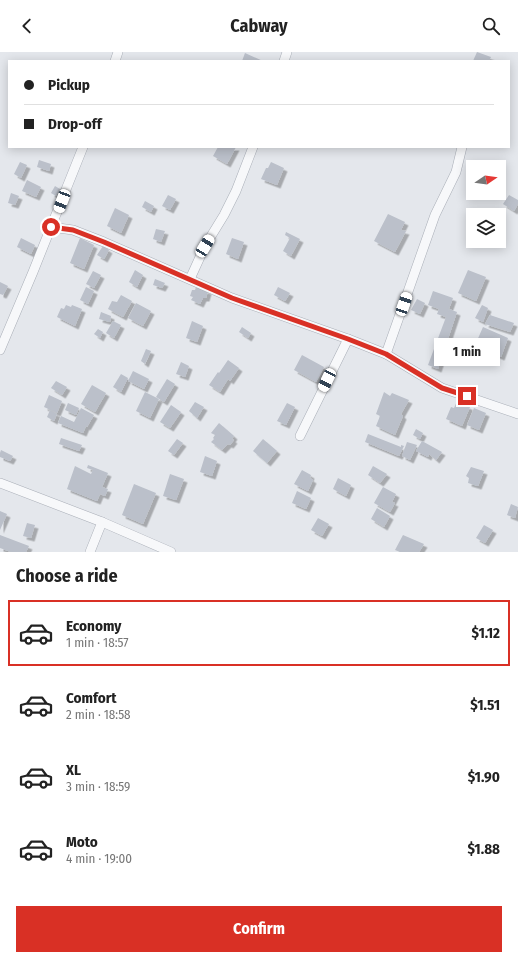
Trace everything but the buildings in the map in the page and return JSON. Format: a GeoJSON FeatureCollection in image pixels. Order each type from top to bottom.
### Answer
{"type":"FeatureCollection","features":[{"type":"Feature","properties":{"kind":"street"},"geometry":{"type":"LineString","coordinates":[[0,350],[83,148]]}},
{"type":"Feature","properties":{"kind":"street"},"geometry":{"type":"LineString","coordinates":[[190,279],[205,246],[224,215],[236,191],[253,148]]}},
{"type":"Feature","properties":{"kind":"street"},"geometry":{"type":"LineString","coordinates":[[386,354],[434,215],[456,172],[462,148]]}},
{"type":"Feature","properties":{"kind":"street"},"geometry":{"type":"LineString","coordinates":[[51,227],[73,230],[232,298],[386,354],[442,388],[518,414]]}},
{"type":"Feature","properties":{"kind":"street"},"geometry":{"type":"LineString","coordinates":[[300,436],[348,339]]}},
{"type":"Feature","properties":{"kind":"street"},"geometry":{"type":"LineString","coordinates":[[0,483],[102,522],[171,552]]}},
{"type":"Feature","properties":{"kind":"street"},"geometry":{"type":"LineString","coordinates":[[90,552],[102,522]]}},
{"type":"Feature","properties":{"kind":"route"},"geometry":{"type":"LineString","coordinates":[[51,227],[73,230],[232,298],[386,354],[442,388],[467,396]]}}]}
